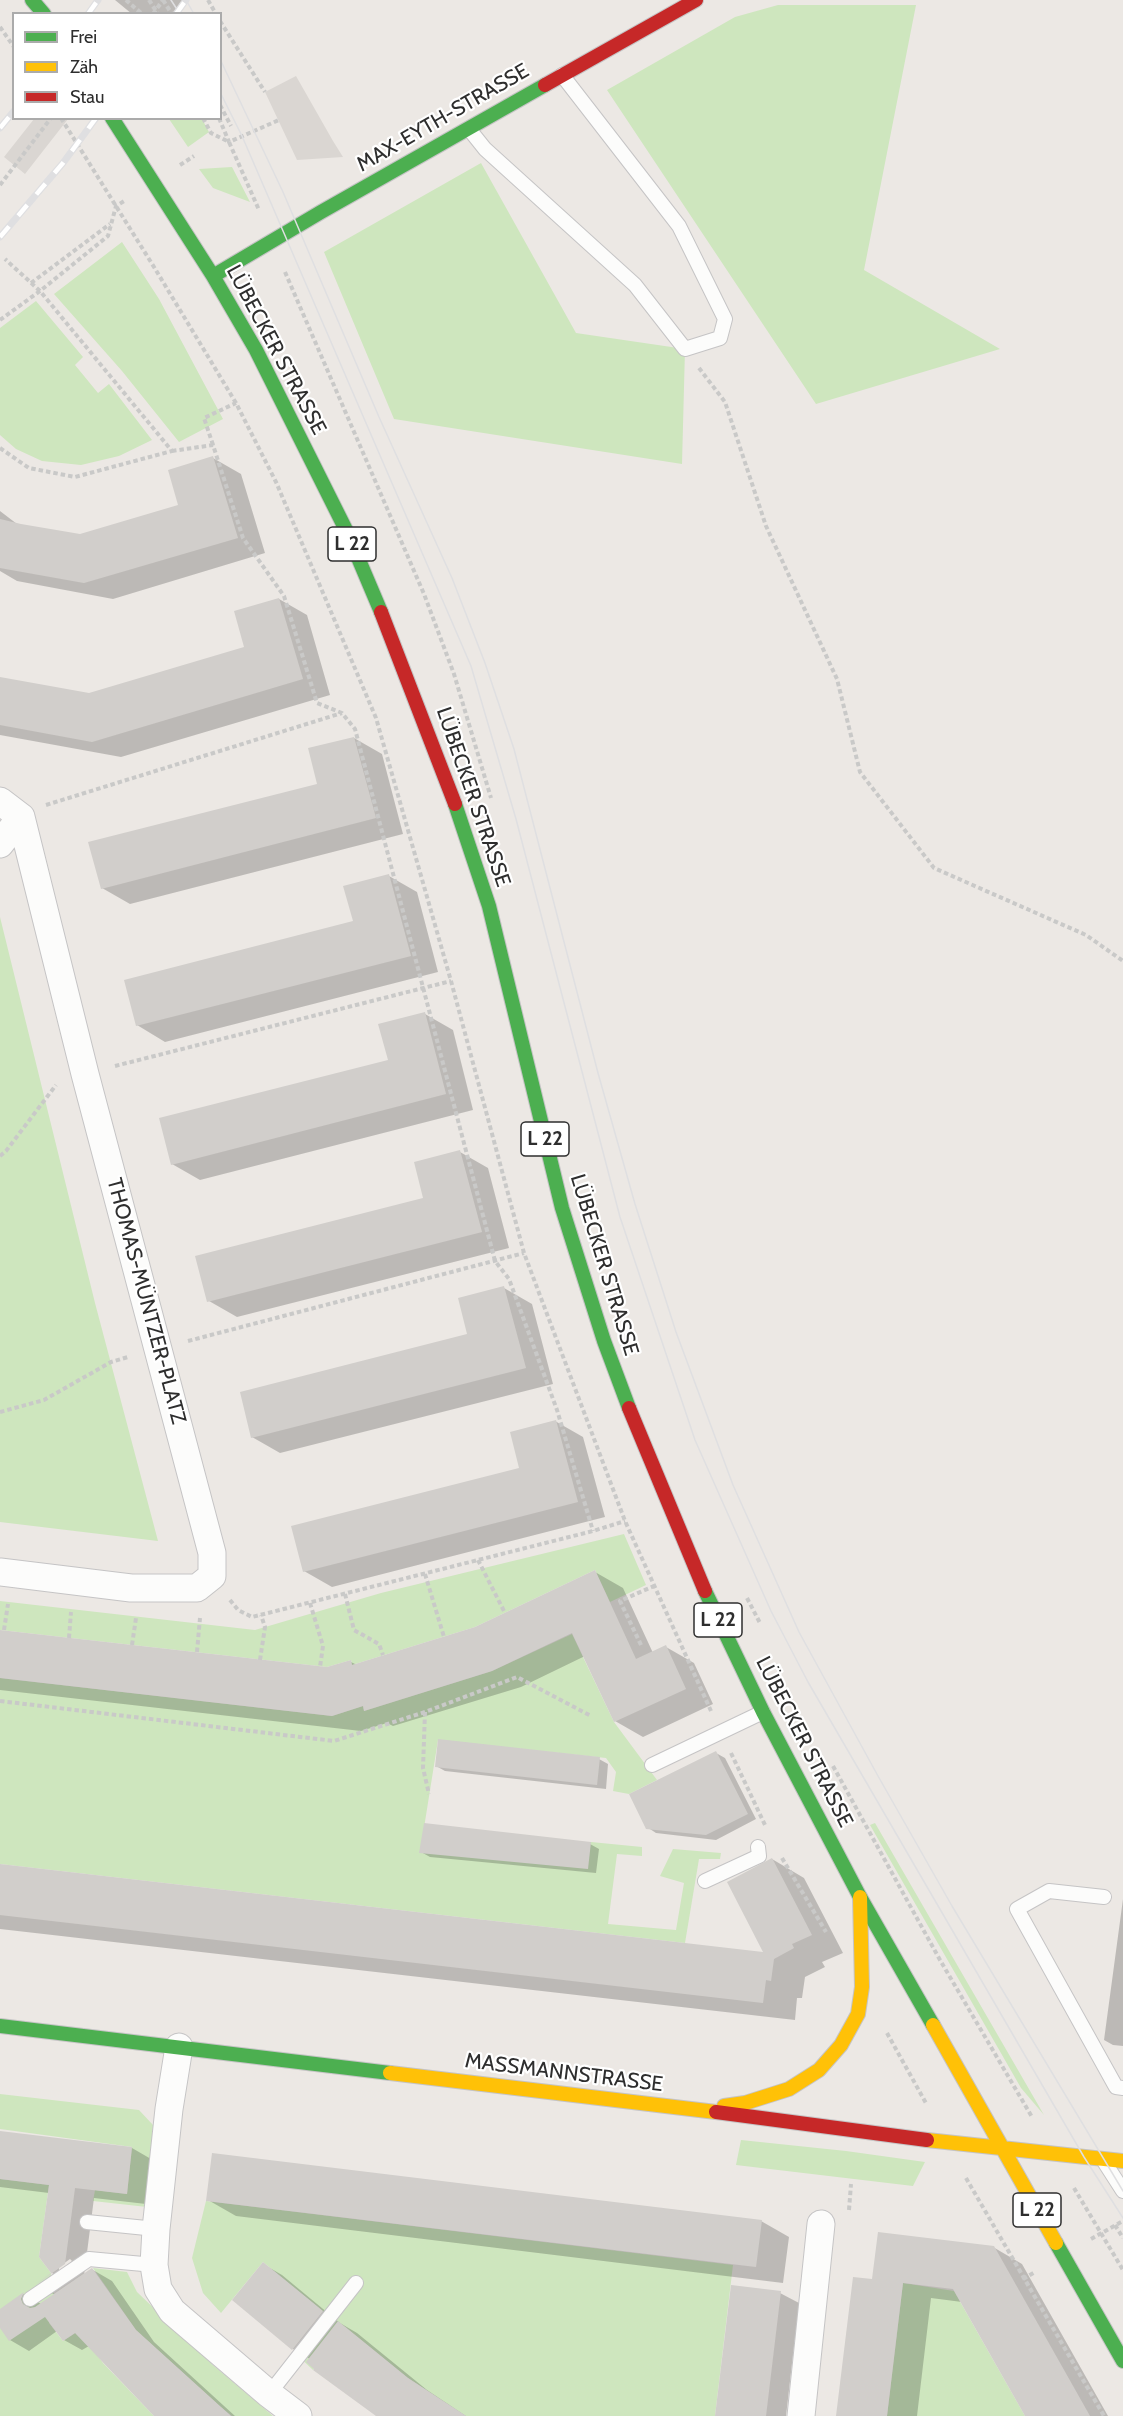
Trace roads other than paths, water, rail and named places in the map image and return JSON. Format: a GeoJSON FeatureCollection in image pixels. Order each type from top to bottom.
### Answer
{"type":"FeatureCollection","features":[{"type":"Feature","properties":{"kind":"main road","name":"MAX-EYTH-STRASSE"},"geometry":{"type":"LineString","coordinates":[[213,276],[468,128],[696,0]]}},
{"type":"Feature","properties":{"kind":"main road","name":"LÜBECKER STRASSE"},"geometry":{"type":"LineString","coordinates":[[113,120],[213,276],[256,350],[348,534],[433,744],[465,831],[489,906],[562,1208],[604,1341],[638,1434],[717,1619],[860,1897],[1123,2361]]}},
{"type":"Feature","properties":{"kind":"main road"},"geometry":{"type":"LineString","coordinates":[[695,2109],[745,2103],[789,2089],[819,2070],[842,2045],[858,2014],[862,1987],[860,1897]]}},
{"type":"Feature","properties":{"kind":"main road","name":"MASSMANNSTRASSE"},"geometry":{"type":"LineString","coordinates":[[0,2026],[1123,2161]]}},
{"type":"Feature","properties":{"kind":"street"},"geometry":{"type":"LineString","coordinates":[[0,844],[10,809]]}},
{"type":"Feature","properties":{"kind":"street","name":"THOMAS-MÜNTZER-PLATZ"},"geometry":{"type":"LineString","coordinates":[[0,1572],[131,1588],[197,1588],[212,1576],[212,1553],[159,1349],[85,1074],[10,809]]}},
{"type":"Feature","properties":{"kind":"street"},"geometry":{"type":"LineString","coordinates":[[179,2048],[169,2109],[156,2229],[154,2265],[158,2289],[172,2311],[298,2416]]}},
{"type":"Feature","properties":{"kind":"street"},"geometry":{"type":"LineString","coordinates":[[801,2416],[821,2224]]}},
{"type":"Feature","properties":{"kind":"lane"},"geometry":{"type":"LineString","coordinates":[[468,128],[485,149],[635,285],[685,349],[720,338],[724,319],[680,226],[562,75]]}},
{"type":"Feature","properties":{"kind":"lane"},"geometry":{"type":"LineString","coordinates":[[652,1765],[763,1712]]}},
{"type":"Feature","properties":{"kind":"lane"},"geometry":{"type":"LineString","coordinates":[[705,1881],[759,1856],[758,1847]]}},
{"type":"Feature","properties":{"kind":"lane"},"geometry":{"type":"LineString","coordinates":[[1104,1897],[1049,1891],[1017,1909],[1116,2087],[1123,2088]]}},
{"type":"Feature","properties":{"kind":"lane"},"geometry":{"type":"LineString","coordinates":[[1103,2159],[1123,2192]]}},
{"type":"Feature","properties":{"kind":"lane"},"geometry":{"type":"LineString","coordinates":[[87,2222],[156,2229]]}},
{"type":"Feature","properties":{"kind":"lane"},"geometry":{"type":"LineString","coordinates":[[30,2299],[89,2259],[154,2265]]}},
{"type":"Feature","properties":{"kind":"lane"},"geometry":{"type":"LineString","coordinates":[[269,2394],[356,2283]]}},
{"type":"Feature","properties":{"kind":"tram line"},"geometry":{"type":"LineString","coordinates":[[171,0],[179,12]]}},
{"type":"Feature","properties":{"kind":"tram line"},"geometry":{"type":"LineString","coordinates":[[186,0],[193,12]]}},
{"type":"Feature","properties":{"kind":"tram line"},"geometry":{"type":"LineString","coordinates":[[222,63],[283,192],[379,417],[452,578],[485,663],[514,749],[598,1073],[635,1204],[676,1332],[733,1485],[799,1632],[878,1776],[952,1906],[1123,2191]]}},
{"type":"Feature","properties":{"kind":"tram line"},"geometry":{"type":"LineString","coordinates":[[222,96],[242,136],[471,666],[516,819],[620,1217],[695,1440],[771,1611],[808,1682],[1084,2157],[1123,2218]]}},
{"type":"Feature","properties":{"kind":"railway"},"geometry":{"type":"LineString","coordinates":[[89,12],[98,0]]}},
{"type":"Feature","properties":{"kind":"railway"},"geometry":{"type":"LineString","coordinates":[[177,12],[186,0]]}},
{"type":"Feature","properties":{"kind":"railway"},"geometry":{"type":"LineString","coordinates":[[0,128],[12,113]]}},
{"type":"Feature","properties":{"kind":"railway"},"geometry":{"type":"LineString","coordinates":[[0,237],[63,163],[95,120]]}}]}
